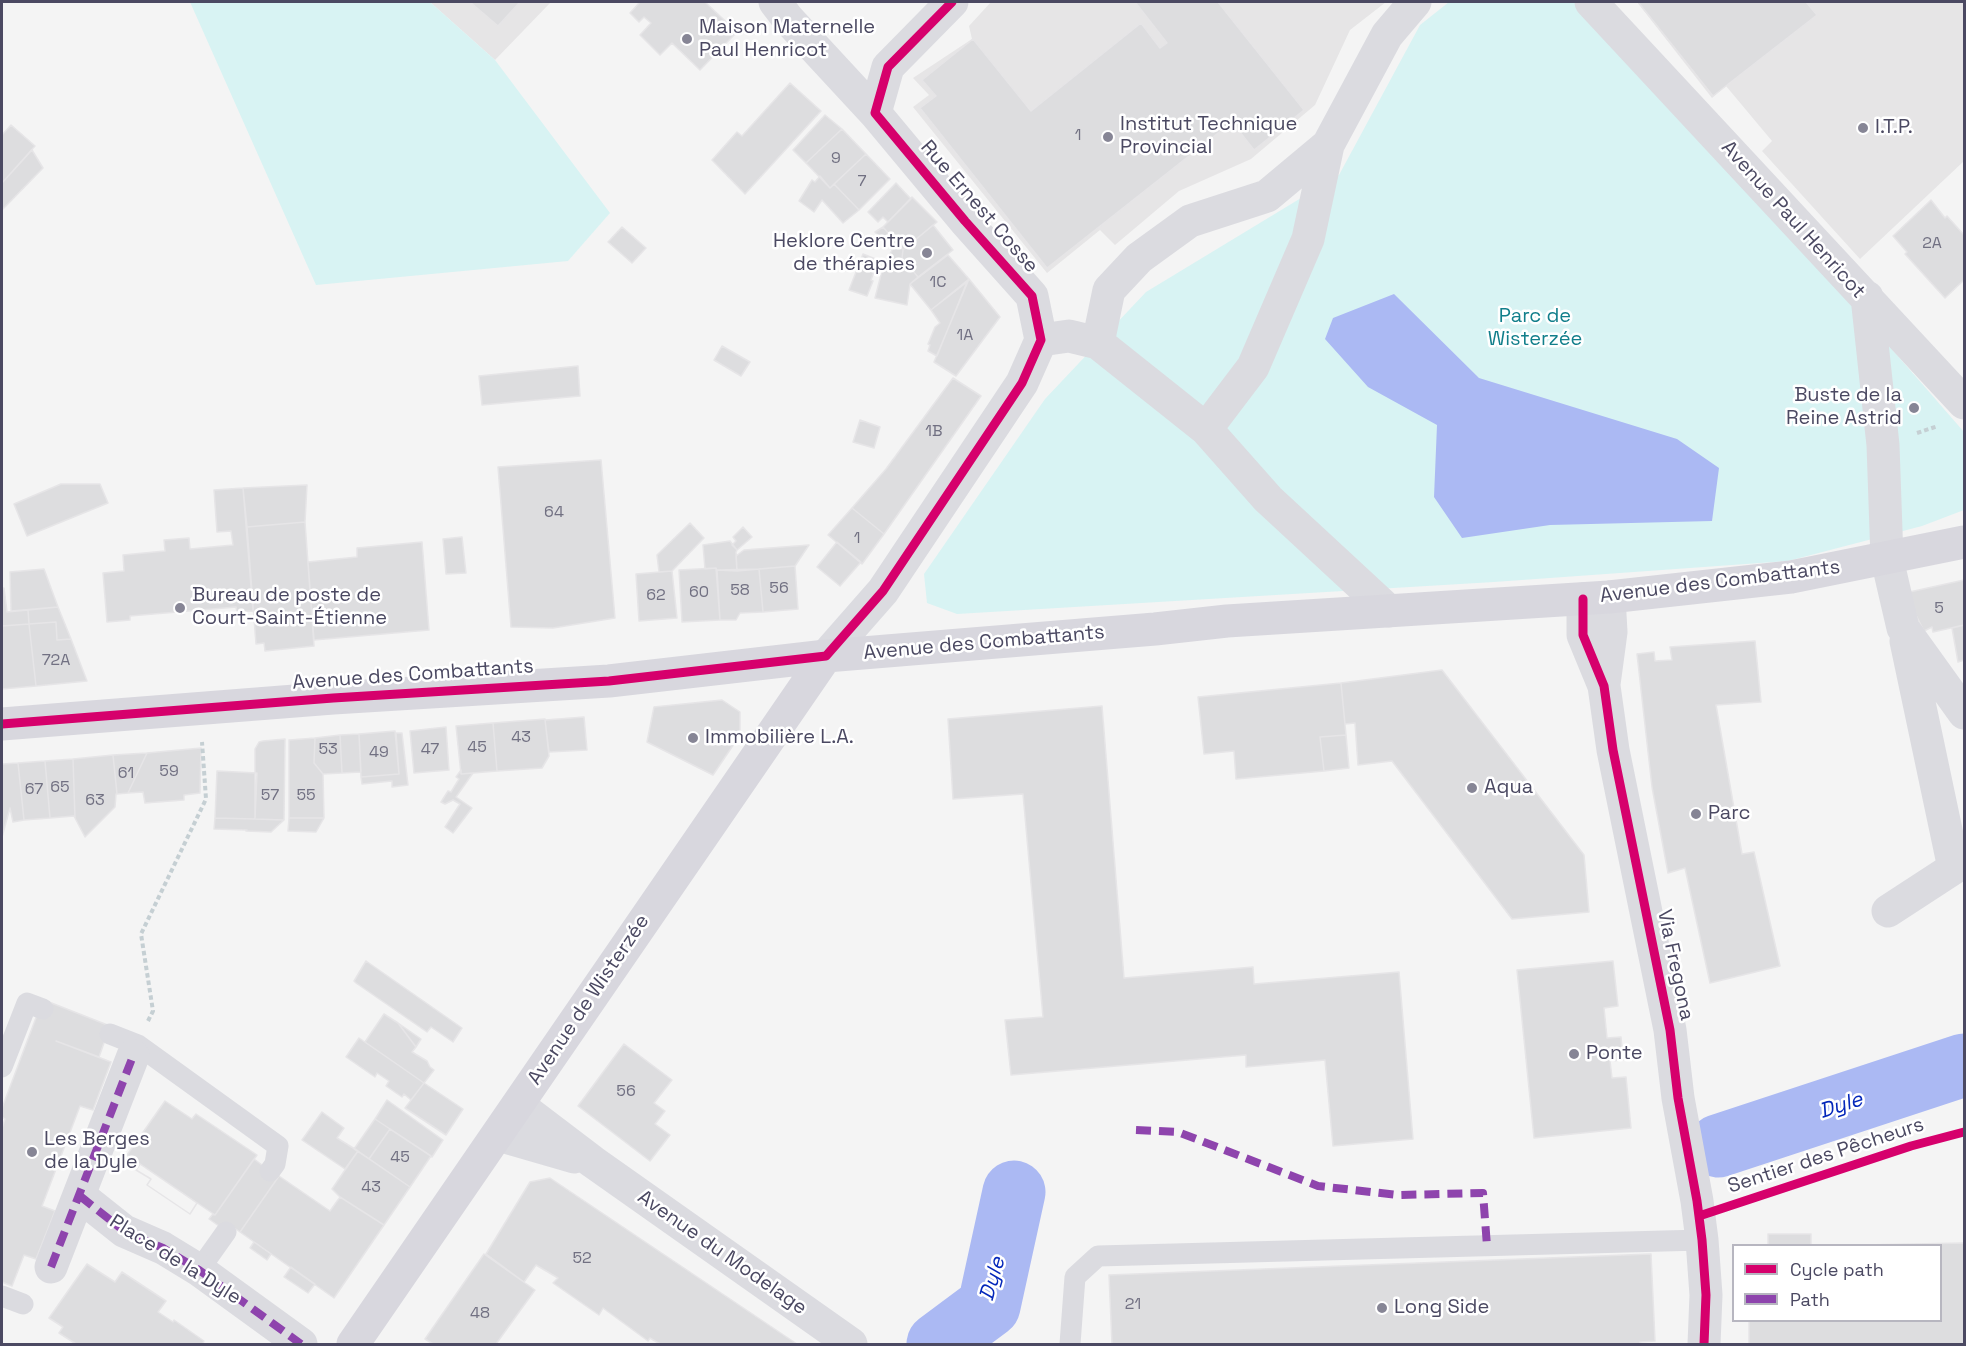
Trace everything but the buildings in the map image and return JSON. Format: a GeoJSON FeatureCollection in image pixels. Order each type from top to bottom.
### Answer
{"type":"FeatureCollection","features":[{"type":"Feature","properties":{"kind":"main road","name":"Avenue des Combattants"},"geometry":{"type":"LineString","coordinates":[[2,724],[200,708],[609,681],[826,656],[1227,621],[1596,598],[1791,577],[1965,542]]}},
{"type":"Feature","properties":{"kind":"main road","name":"Avenue de Wisterzée"},"geometry":{"type":"LineString","coordinates":[[353,1344],[826,656]]}},
{"type":"Feature","properties":{"kind":"street","name":"Rue Ernest Cosse"},"geometry":{"type":"LineString","coordinates":[[775,2],[875,113],[965,221],[1032,296],[1041,340]]}},
{"type":"Feature","properties":{"kind":"street"},"geometry":{"type":"LineString","coordinates":[[875,113],[888,67],[952,2]]}},
{"type":"Feature","properties":{"kind":"street"},"geometry":{"type":"LineString","coordinates":[[1206,429],[1253,367],[1308,239],[1328,145],[1387,35],[1414,2]]}},
{"type":"Feature","properties":{"kind":"street","name":"Avenue Paul Henricot"},"geometry":{"type":"LineString","coordinates":[[1591,2],[1868,297],[1882,445],[1887,559],[1954,868],[1888,911]]}},
{"type":"Feature","properties":{"kind":"street"},"geometry":{"type":"LineString","coordinates":[[1098,342],[1109,290],[1139,258],[1190,221],[1267,196],[1328,145]]}},
{"type":"Feature","properties":{"kind":"street"},"geometry":{"type":"LineString","coordinates":[[1868,297],[1954,413]]}},
{"type":"Feature","properties":{"kind":"street"},"geometry":{"type":"LineString","coordinates":[[826,656],[883,591],[1022,383],[1041,340],[1069,336],[1098,342],[1206,429],[1268,499],[1389,612]]}},
{"type":"Feature","properties":{"kind":"street","name":"Via Fregona"},"geometry":{"type":"LineString","coordinates":[[1596,598],[1611,632],[1604,686],[1612,750],[1670,1030],[1678,1098],[1697,1201],[1706,1295],[1704,1344]]}},
{"type":"Feature","properties":{"kind":"street"},"geometry":{"type":"LineString","coordinates":[[1903,628],[1965,713]]}},
{"type":"Feature","properties":{"kind":"street"},"geometry":{"type":"LineString","coordinates":[[51,1267],[136,1051]]}},
{"type":"Feature","properties":{"kind":"street","name":"Avenue du Modelage"},"geometry":{"type":"LineString","coordinates":[[518,1105],[593,1162],[851,1344]]}},
{"type":"Feature","properties":{"kind":"street","name":"Avenue du Modelage"},"geometry":{"type":"LineString","coordinates":[[498,1135],[593,1162]]}},
{"type":"Feature","properties":{"kind":"street","name":"Place de la Dyle"},"geometry":{"type":"LineString","coordinates":[[80,1197],[124,1231],[163,1248],[199,1270],[301,1344]]}},
{"type":"Feature","properties":{"kind":"lane"},"geometry":{"type":"LineString","coordinates":[[2,1067],[27,1003],[43,1009]]}},
{"type":"Feature","properties":{"kind":"lane"},"geometry":{"type":"LineString","coordinates":[[110,1034],[278,1146],[270,1171]]}},
{"type":"Feature","properties":{"kind":"lane"},"geometry":{"type":"LineString","coordinates":[[199,1270],[226,1232]]}},
{"type":"Feature","properties":{"kind":"lane"},"geometry":{"type":"LineString","coordinates":[[1070,1344],[1075,1277],[1098,1256],[1702,1240]]}},
{"type":"Feature","properties":{"kind":"lane"},"geometry":{"type":"LineString","coordinates":[[2,1296],[23,1304]]}},
{"type":"Feature","properties":{"kind":"path"},"geometry":{"type":"LineString","coordinates":[[1882,445],[1954,413]]}},
{"type":"Feature","properties":{"kind":"path"},"geometry":{"type":"LineString","coordinates":[[136,1051],[153,1011],[141,934],[206,799],[200,708]]}},
{"type":"Feature","properties":{"kind":"shaded area"},"geometry":{"type":"Polygon","coordinates":[[[430,2],[551,2],[495,60],[430,2]]]}},
{"type":"Feature","properties":{"kind":"shaded area","name":"Institut Technique Provincial"},"geometry":{"type":"Polygon","coordinates":[[[991,2],[1386,2],[1350,30],[1315,105],[1251,159],[1179,191],[1115,245],[1100,230],[1047,273],[913,107],[929,95],[913,78],[972,39],[969,26],[991,2]]]}},
{"type":"Feature","properties":{"kind":"shaded area","name":"I.T.P."},"geometry":{"type":"Polygon","coordinates":[[[1637,2],[1964,2],[1964,161],[1860,259],[1762,151],[1772,141],[1726,86],[1712,98],[1637,2]]]}},
{"type":"Feature","properties":{"kind":"green space"},"geometry":{"type":"Polygon","coordinates":[[[190,2],[430,2],[495,60],[610,213],[568,261],[316,285],[190,2]]]}},
{"type":"Feature","properties":{"kind":"green space","name":"Parc de Wisterzée"},"geometry":{"type":"Polygon","coordinates":[[[1449,2],[1574,2],[1704,147],[1856,308],[1964,432],[1964,510],[1922,526],[1788,561],[1494,582],[957,614],[927,603],[924,574],[1045,399],[1146,292],[1339,175],[1420,25],[1449,2]]]}},
{"type":"Feature","properties":{"kind":"water"},"geometry":{"type":"Polygon","coordinates":[[[1394,294],[1479,378],[1677,439],[1719,468],[1712,521],[1550,525],[1462,538],[1434,497],[1437,425],[1368,387],[1325,339],[1333,318],[1394,294]]]}},
{"type":"Feature","properties":{"kind":"waterway","name":"Dyle"},"geometry":{"type":"LineString","coordinates":[[1718,1146],[1964,1065]]}},
{"type":"Feature","properties":{"kind":"waterway","name":"Dyle"},"geometry":{"type":"LineString","coordinates":[[938,1344],[989,1306],[1014,1192]]}},
{"type":"Feature","properties":{"kind":"marked path"},"geometry":{"type":"LineString","coordinates":[[51,1267],[133,1056]]}},
{"type":"Feature","properties":{"kind":"marked path"},"geometry":{"type":"LineString","coordinates":[[1136,1130],[1178,1132],[1318,1186],[1398,1195],[1483,1193],[1487,1246]]}},
{"type":"Feature","properties":{"kind":"marked path"},"geometry":{"type":"LineString","coordinates":[[80,1196],[124,1231],[163,1248],[199,1270],[301,1344]]}},
{"type":"Feature","properties":{"kind":"cycle path"},"geometry":{"type":"LineString","coordinates":[[2,724],[333,698],[609,681],[826,656],[883,591],[1022,383],[1041,340],[1032,296],[965,221],[875,113],[888,67],[952,2]]}},
{"type":"Feature","properties":{"kind":"cycle path"},"geometry":{"type":"LineString","coordinates":[[1583,599],[1583,635],[1604,686],[1613,750],[1670,1030],[1678,1098],[1702,1240],[1706,1295],[1704,1344]]}},
{"type":"Feature","properties":{"kind":"cycle path","name":"Sentier des Pêcheurs"},"geometry":{"type":"LineString","coordinates":[[1699,1216],[1911,1146],[1964,1132]]}},
{"type":"Feature","properties":{"kind":"place","name":"Maison Maternelle Paul Henricot"},"geometry":{"type":"Point","coordinates":[687,39]}},
{"type":"Feature","properties":{"kind":"place","name":"I.T.P."},"geometry":{"type":"Point","coordinates":[1863,128]}},
{"type":"Feature","properties":{"kind":"place","name":"Institut Technique Provincial"},"geometry":{"type":"Point","coordinates":[1108,137]}},
{"type":"Feature","properties":{"kind":"place","name":"Heklore Centre de thérapies"},"geometry":{"type":"Point","coordinates":[927,253]}},
{"type":"Feature","properties":{"kind":"place","name":"Buste de la Reine Astrid"},"geometry":{"type":"Point","coordinates":[1914,408]}},
{"type":"Feature","properties":{"kind":"place","name":"Bureau de poste de Court-Saint-Étienne"},"geometry":{"type":"Point","coordinates":[180,608]}},
{"type":"Feature","properties":{"kind":"place","name":"Immobilière L.A."},"geometry":{"type":"Point","coordinates":[693,738]}},
{"type":"Feature","properties":{"kind":"place","name":"Aqua"},"geometry":{"type":"Point","coordinates":[1472,788]}},
{"type":"Feature","properties":{"kind":"place","name":"Parc"},"geometry":{"type":"Point","coordinates":[1696,814]}},
{"type":"Feature","properties":{"kind":"place","name":"Ponte"},"geometry":{"type":"Point","coordinates":[1574,1054]}},
{"type":"Feature","properties":{"kind":"place","name":"Les Berges de la Dyle"},"geometry":{"type":"Point","coordinates":[32,1152]}},
{"type":"Feature","properties":{"kind":"place","name":"Long Side"},"geometry":{"type":"Point","coordinates":[1382,1308]}}]}
